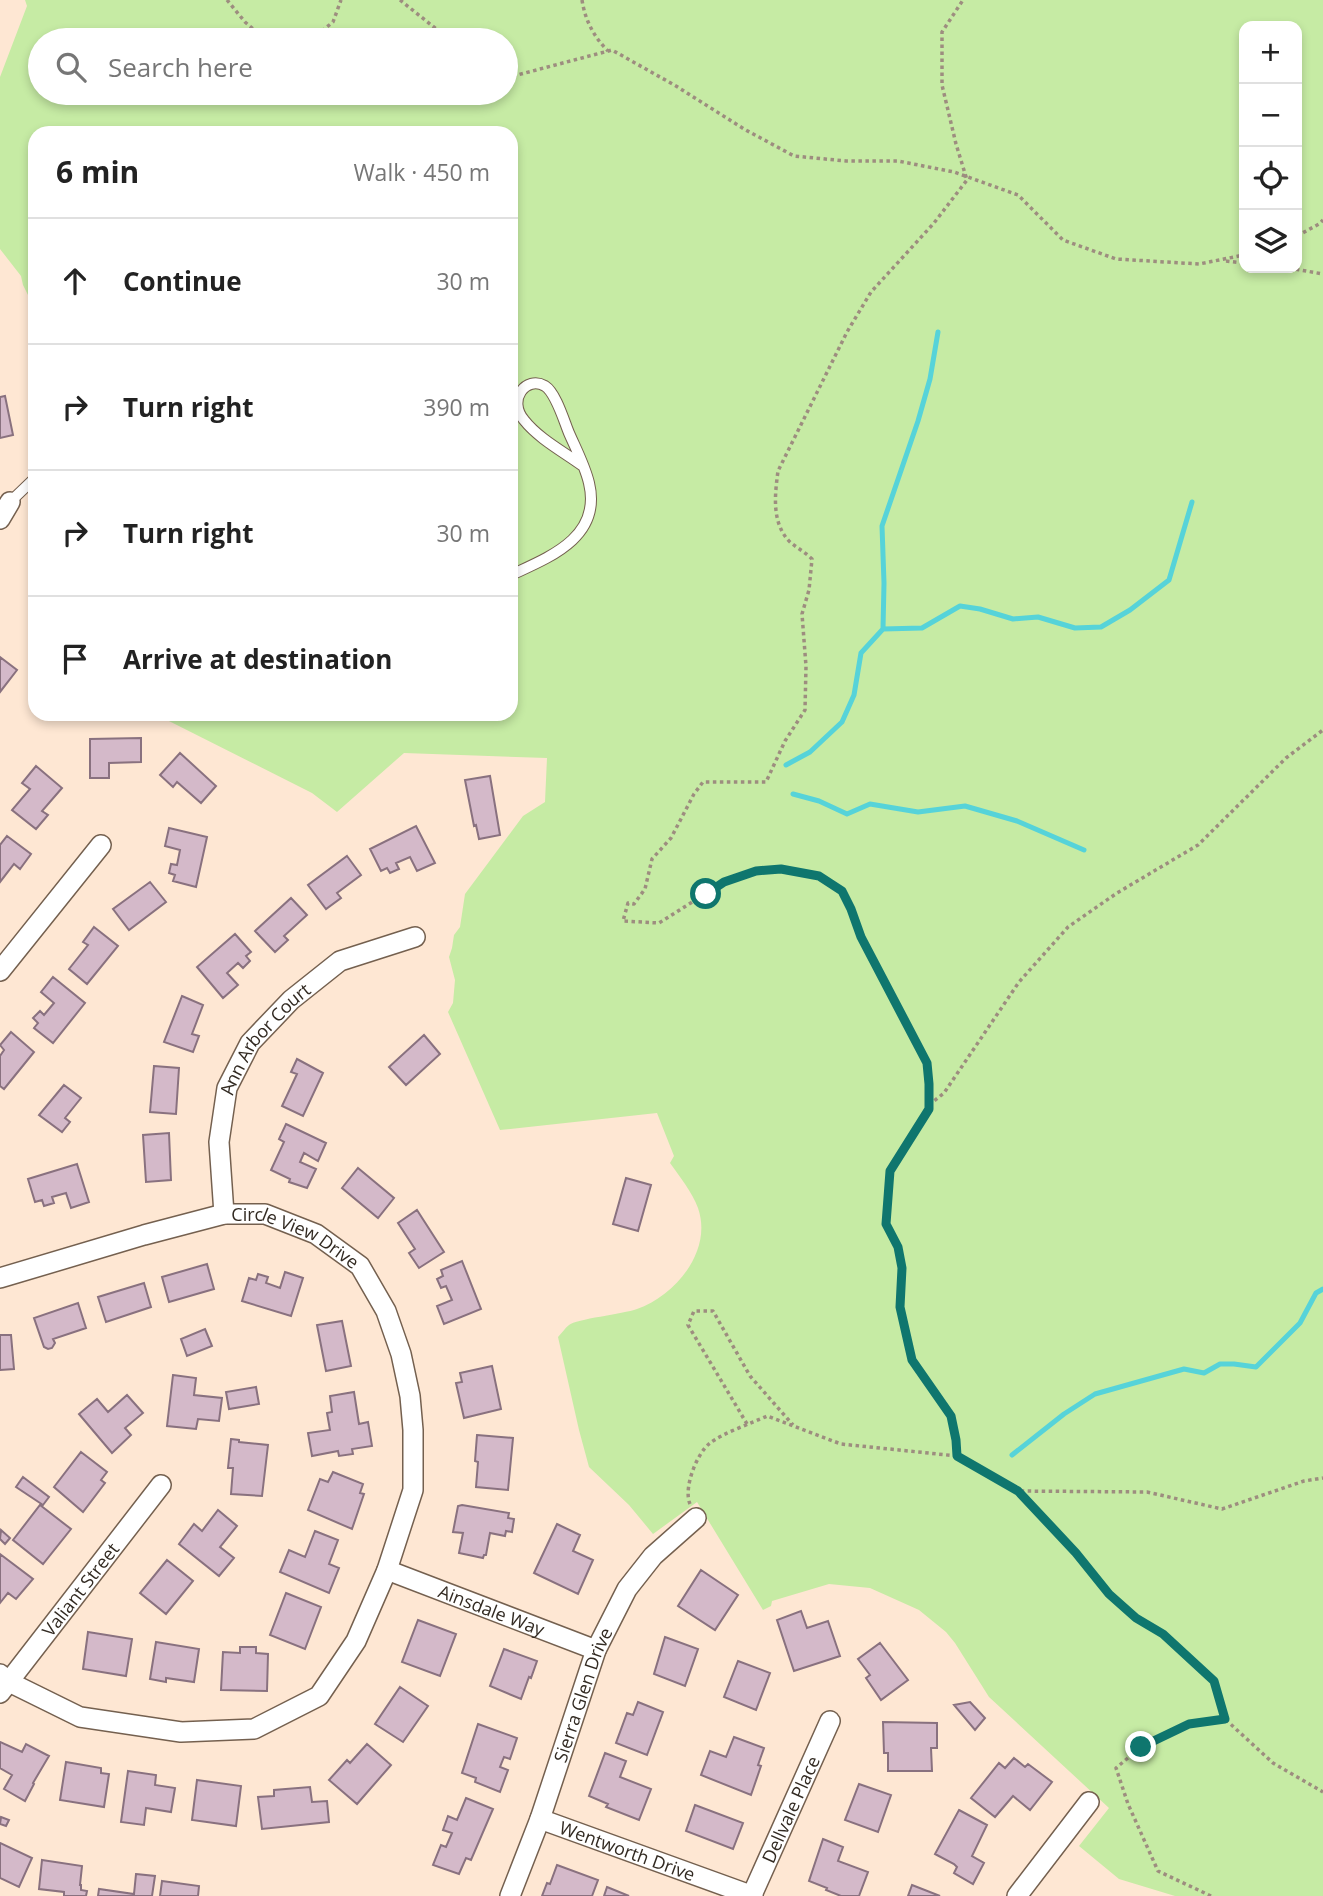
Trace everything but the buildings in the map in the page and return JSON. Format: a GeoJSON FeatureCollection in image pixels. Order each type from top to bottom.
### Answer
{"type":"FeatureCollection","features":[{"type":"Feature","properties":{"kind":"street"},"geometry":{"type":"LineString","coordinates":[[0,971],[101,845]]}},
{"type":"Feature","properties":{"kind":"street","name":"Ann Arbor Court"},"geometry":{"type":"LineString","coordinates":[[224,1213],[219,1142],[225,1101],[227,1088],[250,1043],[291,1000],[340,961],[415,937]]}},
{"type":"Feature","properties":{"kind":"street","name":"Circle View Drive"},"geometry":{"type":"LineString","coordinates":[[0,1278],[224,1213],[265,1214],[316,1234],[360,1266],[386,1311],[401,1354],[410,1396],[413,1430],[413,1490],[387,1570],[356,1641],[319,1696],[254,1729],[181,1732],[80,1717],[3,1683]]}},
{"type":"Feature","properties":{"kind":"street","name":"Valiant Street"},"geometry":{"type":"LineString","coordinates":[[3,1683],[161,1485]]}},
{"type":"Feature","properties":{"kind":"street","name":"Sierra Glen Drive"},"geometry":{"type":"LineString","coordinates":[[510,1896],[540,1819],[596,1650],[627,1589],[653,1556],[696,1518]]}},
{"type":"Feature","properties":{"kind":"street","name":"Ainsdale Way"},"geometry":{"type":"LineString","coordinates":[[387,1570],[596,1650]]}},
{"type":"Feature","properties":{"kind":"street","name":"Dellvale Place"},"geometry":{"type":"LineString","coordinates":[[752,1896],[830,1721]]}},
{"type":"Feature","properties":{"kind":"street"},"geometry":{"type":"LineString","coordinates":[[1017,1896],[1089,1802]]}},
{"type":"Feature","properties":{"kind":"street","name":"Wentworth Drive"},"geometry":{"type":"LineString","coordinates":[[540,1819],[752,1896]]}},
{"type":"Feature","properties":{"kind":"lane"},"geometry":{"type":"LineString","coordinates":[[518,397],[524,388],[538,384],[549,390],[555,398],[589,481],[591,500],[582,529],[575,538],[555,554],[518,572]]}},
{"type":"Feature","properties":{"kind":"lane"},"geometry":{"type":"LineString","coordinates":[[518,410],[532,429],[583,466]]}},
{"type":"Feature","properties":{"kind":"lane"},"geometry":{"type":"LineString","coordinates":[[5,510],[28,485]]}},
{"type":"Feature","properties":{"kind":"path"},"geometry":{"type":"LineString","coordinates":[[227,0],[252,28]]}},
{"type":"Feature","properties":{"kind":"path"},"geometry":{"type":"LineString","coordinates":[[326,28],[333,22],[341,0]]}},
{"type":"Feature","properties":{"kind":"path"},"geometry":{"type":"LineString","coordinates":[[400,0],[435,28]]}},
{"type":"Feature","properties":{"kind":"path"},"geometry":{"type":"LineString","coordinates":[[582,0],[584,15],[598,41],[608,51]]}},
{"type":"Feature","properties":{"kind":"path"},"geometry":{"type":"LineString","coordinates":[[957,1456],[951,1416],[912,1360],[900,1307],[902,1268],[898,1247],[886,1224],[890,1171],[929,1109],[927,1063],[861,937],[842,891],[819,876],[781,869],[756,871],[724,882],[659,923],[623,921],[628,903],[634,904],[645,889],[653,859],[671,838],[703,782],[766,782],[785,741],[805,710],[806,666],[802,614],[809,590],[813,559],[790,542],[776,516],[778,471],[847,332],[871,292],[934,223],[967,180],[942,85],[942,33],[964,0]]}},
{"type":"Feature","properties":{"kind":"path"},"geometry":{"type":"LineString","coordinates":[[518,75],[612,50],[794,156],[846,161],[898,161],[954,172],[1018,195],[1063,240],[1116,259],[1199,264],[1239,257]]}},
{"type":"Feature","properties":{"kind":"path"},"geometry":{"type":"LineString","coordinates":[[1302,233],[1323,220]]}},
{"type":"Feature","properties":{"kind":"path"},"geometry":{"type":"LineString","coordinates":[[1220,260],[1239,262]]}},
{"type":"Feature","properties":{"kind":"path"},"geometry":{"type":"LineString","coordinates":[[1302,270],[1323,274]]}},
{"type":"Feature","properties":{"kind":"path"},"geometry":{"type":"LineString","coordinates":[[928,1106],[944,1093],[1019,982],[1068,927],[1117,893],[1198,845],[1286,758],[1323,730]]}},
{"type":"Feature","properties":{"kind":"path"},"geometry":{"type":"LineString","coordinates":[[747,1425],[688,1325],[694,1311],[713,1311],[750,1376],[795,1426]]}},
{"type":"Feature","properties":{"kind":"path"},"geometry":{"type":"LineString","coordinates":[[696,1518],[687,1497],[688,1484],[694,1467],[709,1443],[766,1416],[841,1444],[957,1456],[1018,1491],[1076,1553],[1109,1594],[1136,1618],[1163,1634],[1214,1681],[1225,1719],[1273,1763],[1323,1792]]}},
{"type":"Feature","properties":{"kind":"path"},"geometry":{"type":"LineString","coordinates":[[1018,1491],[1147,1492],[1222,1509],[1304,1480],[1323,1478]]}},
{"type":"Feature","properties":{"kind":"path"},"geometry":{"type":"LineString","coordinates":[[1211,1896],[1158,1871],[1128,1804],[1116,1768],[1141,1747],[1189,1724],[1225,1719]]}},
{"type":"Feature","properties":{"kind":"green space"},"geometry":{"type":"Polygon","coordinates":[[[25,0],[1323,0],[1323,1896],[1175,1896],[1119,1879],[1079,1846],[1109,1808],[989,1697],[955,1643],[919,1610],[870,1588],[829,1584],[772,1601],[771,1606],[763,1610],[697,1502],[653,1534],[629,1505],[589,1467],[558,1337],[573,1323],[637,1309],[665,1294],[687,1270],[695,1255],[701,1224],[692,1196],[670,1163],[674,1156],[657,1113],[500,1130],[448,1012],[453,1003],[455,980],[449,957],[454,935],[460,927],[465,894],[523,816],[545,802],[547,758],[404,753],[337,812],[312,793],[169,721],[518,721],[518,126],[28,126],[28,295],[21,276],[0,249],[0,77],[27,6],[25,0]]]}},
{"type":"Feature","properties":{"kind":"waterway"},"geometry":{"type":"LineString","coordinates":[[786,765],[810,752],[842,722],[854,695],[861,653],[883,629],[882,526],[918,421],[930,379],[938,332]]}},
{"type":"Feature","properties":{"kind":"waterway"},"geometry":{"type":"LineString","coordinates":[[883,629],[922,628],[960,606],[1013,619],[1038,617],[1075,628],[1101,627],[1130,610],[1169,580],[1192,502]]}},
{"type":"Feature","properties":{"kind":"waterway"},"geometry":{"type":"LineString","coordinates":[[793,794],[819,801],[847,814],[870,804],[918,812],[965,806],[1017,821],[1084,850]]}},
{"type":"Feature","properties":{"kind":"waterway"},"geometry":{"type":"LineString","coordinates":[[1012,1455],[1064,1414],[1095,1394],[1184,1369],[1204,1373],[1220,1364],[1256,1367],[1300,1323],[1316,1293],[1323,1289]]}},
{"type":"Feature","properties":{"kind":"route"},"geometry":{"type":"LineString","coordinates":[[706,894],[724,882],[756,871],[781,869],[819,876],[842,891],[861,937],[927,1063],[929,1109],[890,1171],[886,1224],[898,1247],[902,1268],[900,1307],[912,1360],[951,1416],[957,1456],[1018,1491],[1076,1553],[1109,1594],[1136,1618],[1163,1634],[1214,1681],[1225,1719],[1189,1724],[1141,1747]]}}]}
